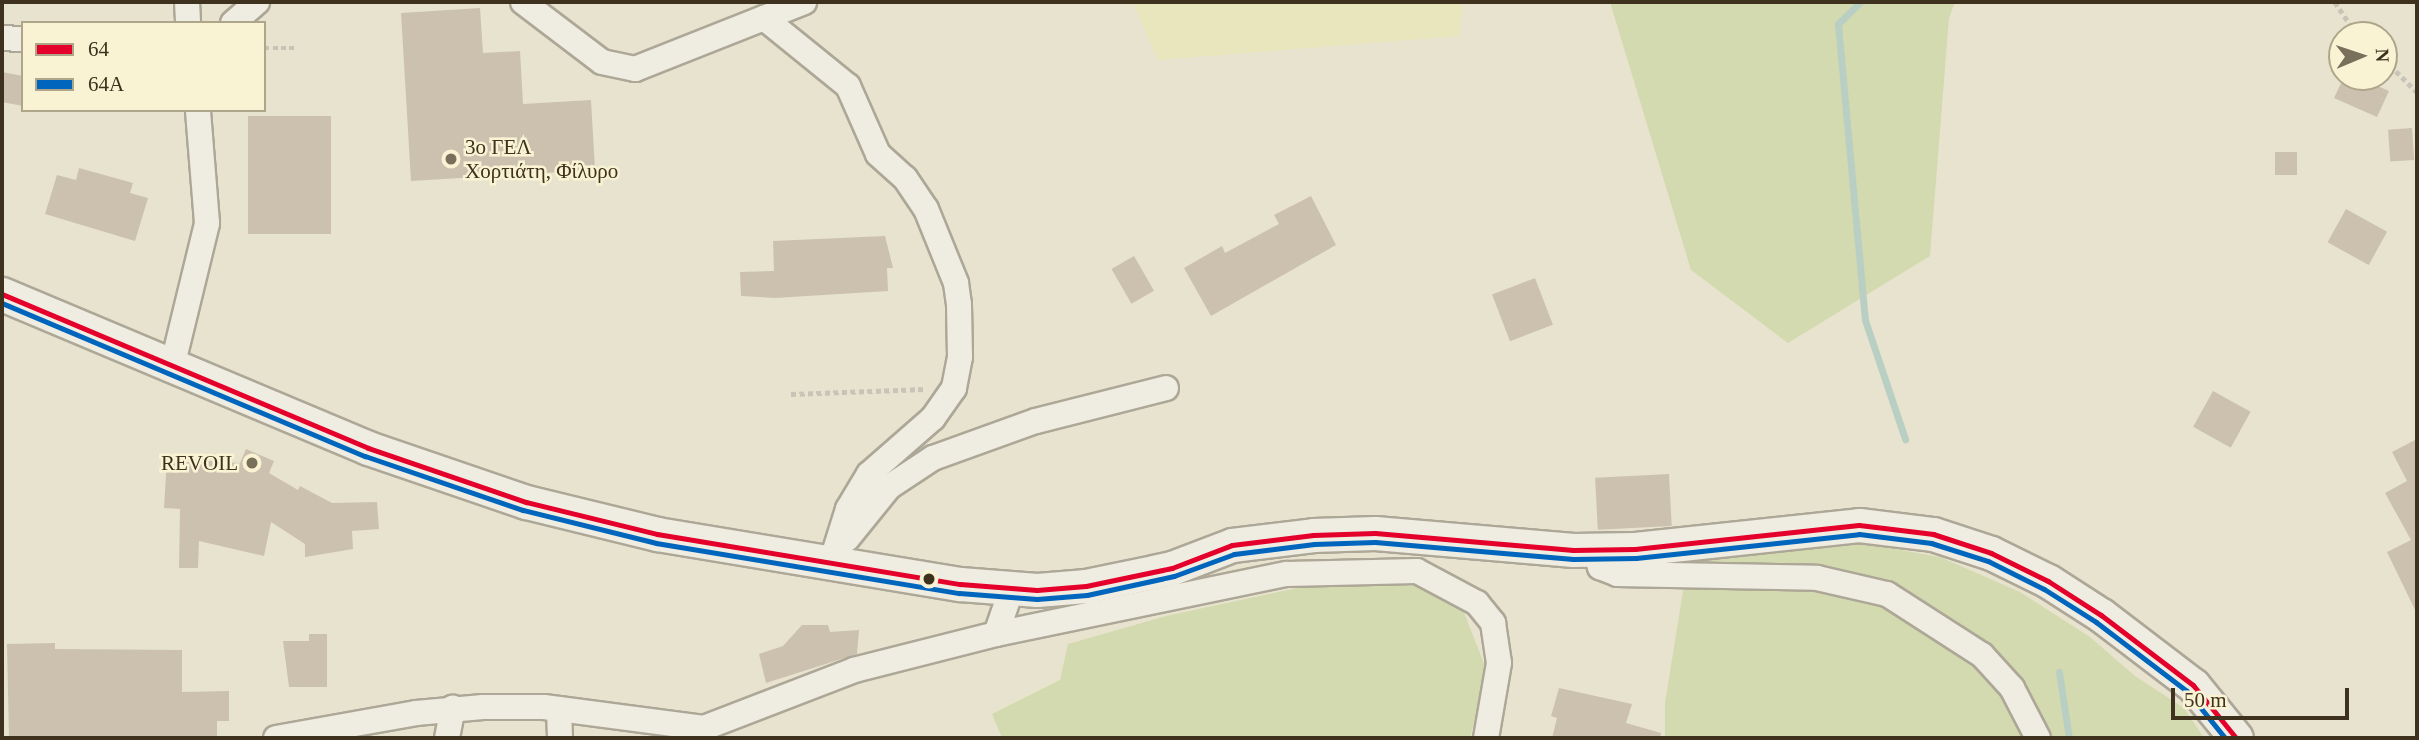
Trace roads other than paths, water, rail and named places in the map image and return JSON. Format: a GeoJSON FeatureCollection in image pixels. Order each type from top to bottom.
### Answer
{"type":"FeatureCollection","features":[{"type":"Feature","properties":{"kind":"main road"},"geometry":{"type":"LineString","coordinates":[[5,296],[173,363],[368,448],[526,502],[657,534],[831,563],[1012,588],[1063,589],[1119,581],[1212,557],[1232,545],[1313,534],[1375,533],[1538,550],[1595,550],[1859,525],[1903,528],[1962,542],[2048,581],[2138,640],[2193,685],[2236,738]]}},
{"type":"Feature","properties":{"kind":"street"},"geometry":{"type":"LineString","coordinates":[[187,2],[188,21]]}},
{"type":"Feature","properties":{"kind":"street"},"geometry":{"type":"LineString","coordinates":[[235,21],[257,2]]}},
{"type":"Feature","properties":{"kind":"street"},"geometry":{"type":"LineString","coordinates":[[523,2],[602,62],[635,69],[804,2]]}},
{"type":"Feature","properties":{"kind":"street"},"geometry":{"type":"LineString","coordinates":[[764,18],[844,80],[878,154],[905,178],[926,209],[956,283],[961,329],[954,388],[933,418],[869,474],[848,509],[831,563]]}},
{"type":"Feature","properties":{"kind":"street"},"geometry":{"type":"LineString","coordinates":[[2,38],[21,39]]}},
{"type":"Feature","properties":{"kind":"street"},"geometry":{"type":"LineString","coordinates":[[173,363],[207,223],[198,112]]}},
{"type":"Feature","properties":{"kind":"street"},"geometry":{"type":"LineString","coordinates":[[831,563],[869,509],[908,473],[933,458],[1036,421],[1166,388]]}},
{"type":"Feature","properties":{"kind":"street"},"geometry":{"type":"LineString","coordinates":[[1595,550],[1600,568],[1617,574],[1825,578],[1887,594],[1982,655],[2012,688],[2038,738]]}},
{"type":"Feature","properties":{"kind":"street"},"geometry":{"type":"LineString","coordinates":[[276,738],[453,708],[559,709],[704,728],[854,670],[996,634],[1287,574],[1417,571],[1477,603],[1493,623],[1499,663],[1486,738]]}},
{"type":"Feature","properties":{"kind":"street"},"geometry":{"type":"LineString","coordinates":[[996,634],[1012,588]]}},
{"type":"Feature","properties":{"kind":"street"},"geometry":{"type":"LineString","coordinates":[[447,738],[453,708]]}},
{"type":"Feature","properties":{"kind":"street"},"geometry":{"type":"LineString","coordinates":[[559,709],[560,738]]}},
{"type":"Feature","properties":{"kind":"waterway"},"geometry":{"type":"LineString","coordinates":[[1860,2],[1838,24],[1865,320],[1905,439]]}},
{"type":"Feature","properties":{"kind":"waterway"},"geometry":{"type":"LineString","coordinates":[[2059,672],[2069,738]]}},
{"type":"Feature","properties":{"kind":"place","name":"3ο ΓΕΛ Χορτιάτη, Φίλυρο"},"geometry":{"type":"Point","coordinates":[451,159]}},
{"type":"Feature","properties":{"kind":"place","name":"REVOIL"},"geometry":{"type":"Point","coordinates":[252,463]}}]}
